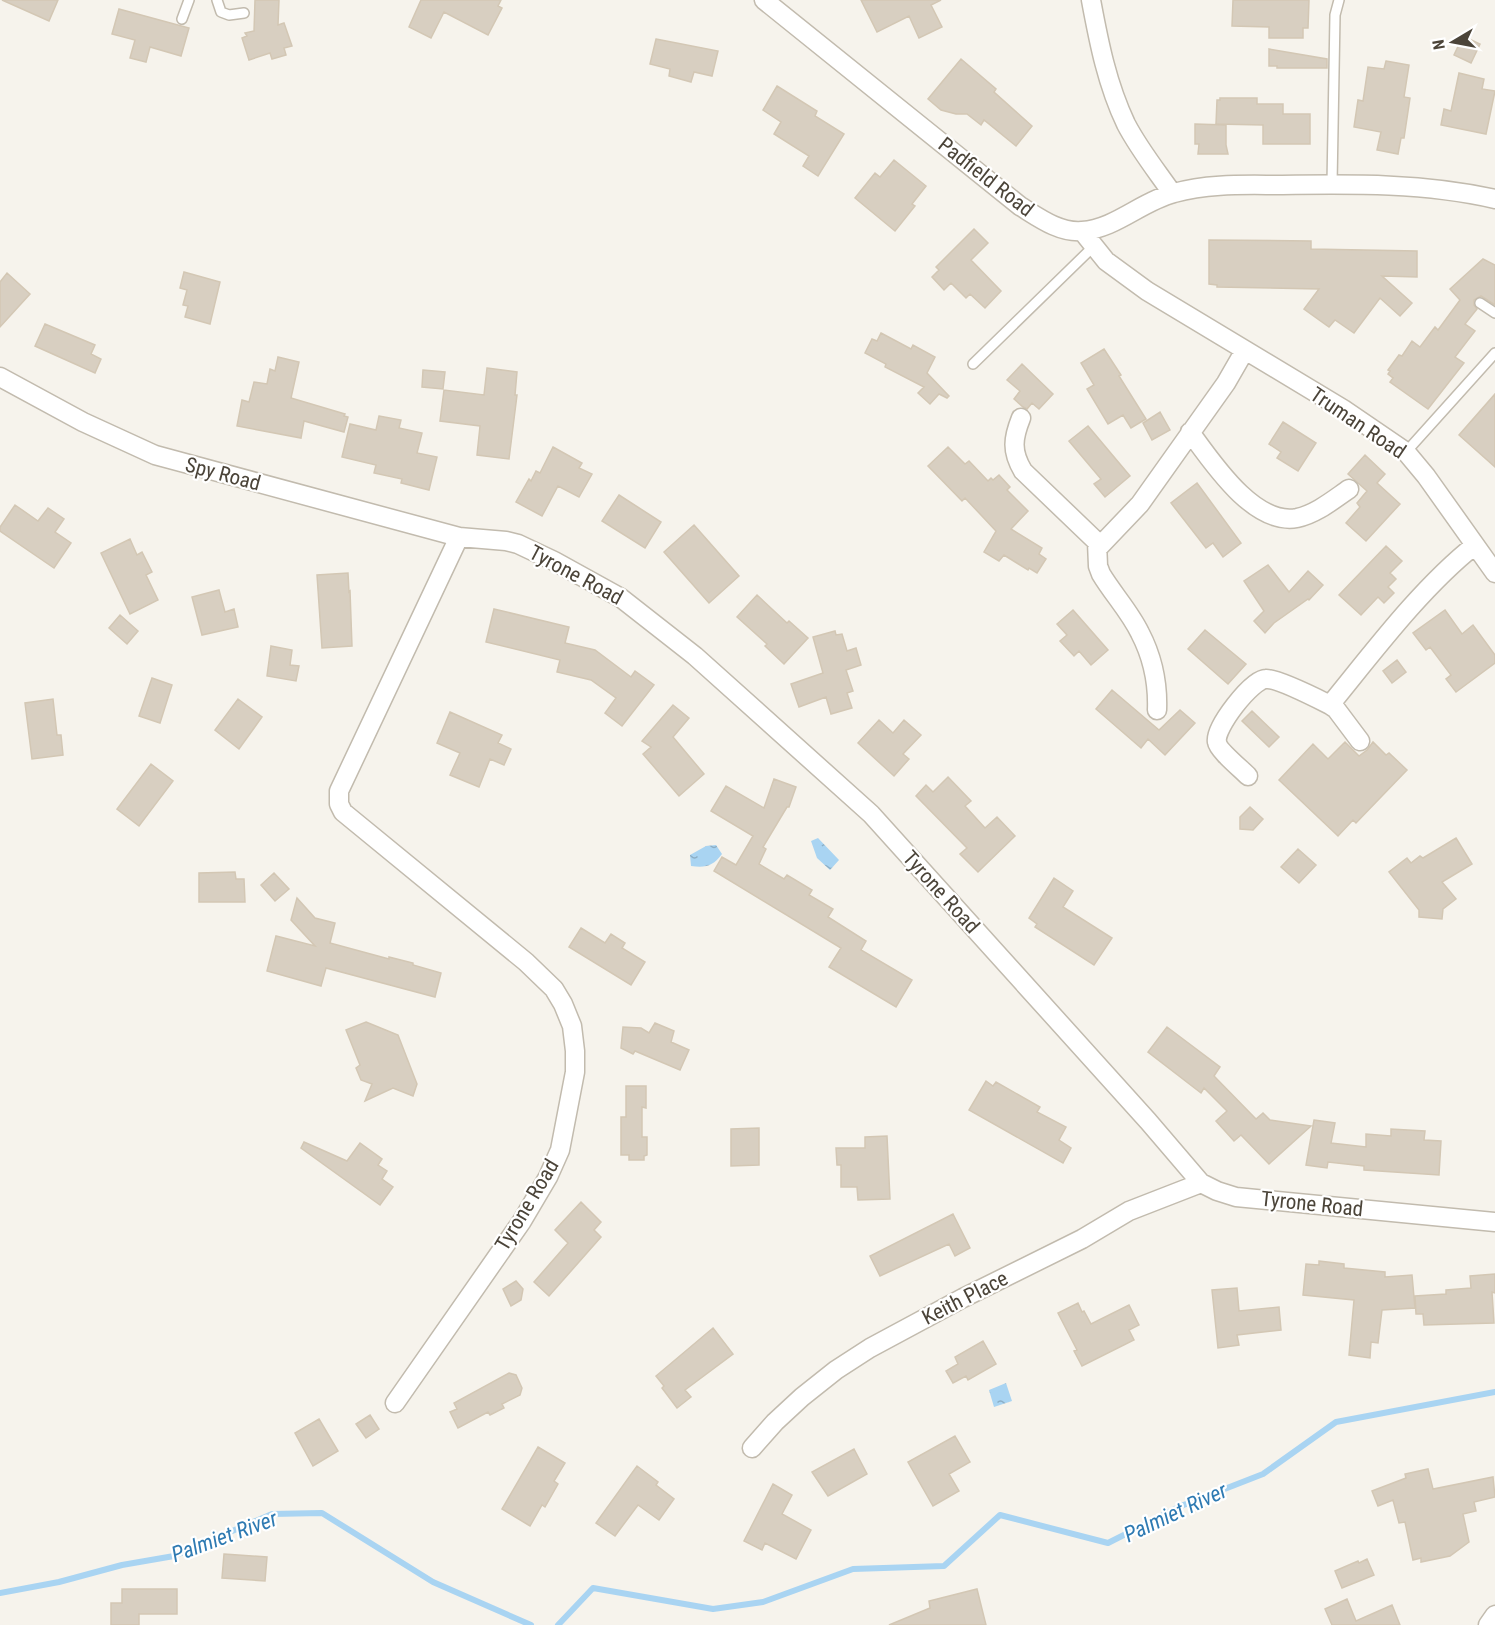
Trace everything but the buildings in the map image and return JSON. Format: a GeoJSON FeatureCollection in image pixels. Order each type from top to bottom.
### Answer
{"type":"FeatureCollection","features":[{"type":"Feature","properties":{"kind":"street","name":"Padfield Road"},"geometry":{"type":"LineString","coordinates":[[764,0],[1020,206],[1060,228],[1082,231],[1101,228],[1172,193],[1221,186],[1332,184],[1417,187],[1495,199]]}},
{"type":"Feature","properties":{"kind":"street"},"geometry":{"type":"LineString","coordinates":[[1091,0],[1102,55],[1126,124],[1144,155],[1172,193]]}},
{"type":"Feature","properties":{"kind":"street","name":"Truman Road"},"geometry":{"type":"LineString","coordinates":[[1082,231],[1106,261],[1147,291],[1343,409],[1406,452],[1495,573]]}},
{"type":"Feature","properties":{"kind":"street"},"geometry":{"type":"LineString","coordinates":[[1157,710],[1158,691],[1141,633],[1101,574],[1097,561],[1099,548],[1140,504],[1226,383],[1245,350]]}},
{"type":"Feature","properties":{"kind":"street","name":"Spy Road"},"geometry":{"type":"LineString","coordinates":[[0,378],[83,422],[155,454],[459,537]]}},
{"type":"Feature","properties":{"kind":"street"},"geometry":{"type":"LineString","coordinates":[[1021,418],[1013,444],[1017,461],[1023,471],[1093,536],[1099,548]]}},
{"type":"Feature","properties":{"kind":"street"},"geometry":{"type":"LineString","coordinates":[[1190,432],[1223,476],[1251,503],[1272,516],[1286,519],[1314,512],[1349,489]]}},
{"type":"Feature","properties":{"kind":"street","name":"Tyrone Road"},"geometry":{"type":"LineString","coordinates":[[395,1403],[522,1221],[548,1177],[560,1150],[575,1072],[572,1026],[554,989],[526,962],[343,812],[339,804],[339,791],[459,537],[518,544],[554,561],[621,598],[695,656],[871,814],[1148,1121],[1201,1183],[1236,1197],[1495,1222]]}},
{"type":"Feature","properties":{"kind":"street"},"geometry":{"type":"LineString","coordinates":[[1330,705],[1378,646],[1452,563],[1475,545]]}},
{"type":"Feature","properties":{"kind":"street"},"geometry":{"type":"LineString","coordinates":[[1248,776],[1217,745],[1216,734],[1232,709],[1256,682],[1267,679],[1274,681],[1336,708],[1360,741]]}},
{"type":"Feature","properties":{"kind":"street","name":"Keith Place"},"geometry":{"type":"LineString","coordinates":[[752,1448],[802,1397],[836,1370],[870,1348],[963,1298],[1082,1239],[1129,1211],[1201,1183]]}},
{"type":"Feature","properties":{"kind":"street"},"geometry":{"type":"LineString","coordinates":[[1488,1625],[1495,1615]]}},
{"type":"Feature","properties":{"kind":"lane"},"geometry":{"type":"LineString","coordinates":[[182,19],[189,0]]}},
{"type":"Feature","properties":{"kind":"lane"},"geometry":{"type":"LineString","coordinates":[[218,0],[221,12],[229,15],[244,13]]}},
{"type":"Feature","properties":{"kind":"lane"},"geometry":{"type":"LineString","coordinates":[[1332,184],[1335,15],[1339,0]]}},
{"type":"Feature","properties":{"kind":"lane"},"geometry":{"type":"LineString","coordinates":[[973,364],[1094,246]]}},
{"type":"Feature","properties":{"kind":"lane"},"geometry":{"type":"LineString","coordinates":[[1480,303],[1495,313]]}},
{"type":"Feature","properties":{"kind":"lane"},"geometry":{"type":"LineString","coordinates":[[1406,452],[1495,353]]}},
{"type":"Feature","properties":{"kind":"water"},"geometry":{"type":"Polygon","coordinates":[[[818,838],[839,860],[830,870],[817,858],[811,841],[818,838]]]}},
{"type":"Feature","properties":{"kind":"water"},"geometry":{"type":"Polygon","coordinates":[[[716,845],[722,854],[712,864],[701,867],[691,866],[690,855],[706,846],[716,845]]]}},
{"type":"Feature","properties":{"kind":"water"},"geometry":{"type":"Polygon","coordinates":[[[1006,1383],[1012,1401],[994,1407],[989,1390],[1006,1383]]]}},
{"type":"Feature","properties":{"kind":"waterway","name":"Palmiet River"},"geometry":{"type":"LineString","coordinates":[[558,1625],[593,1588],[713,1609],[763,1602],[853,1569],[944,1566],[1000,1515],[1108,1543],[1181,1506],[1263,1474],[1336,1422],[1495,1392]]}},
{"type":"Feature","properties":{"kind":"waterway","name":"Palmiet River"},"geometry":{"type":"LineString","coordinates":[[0,1593],[59,1582],[122,1565],[174,1556],[272,1514],[322,1513],[433,1582],[531,1625]]}}]}
